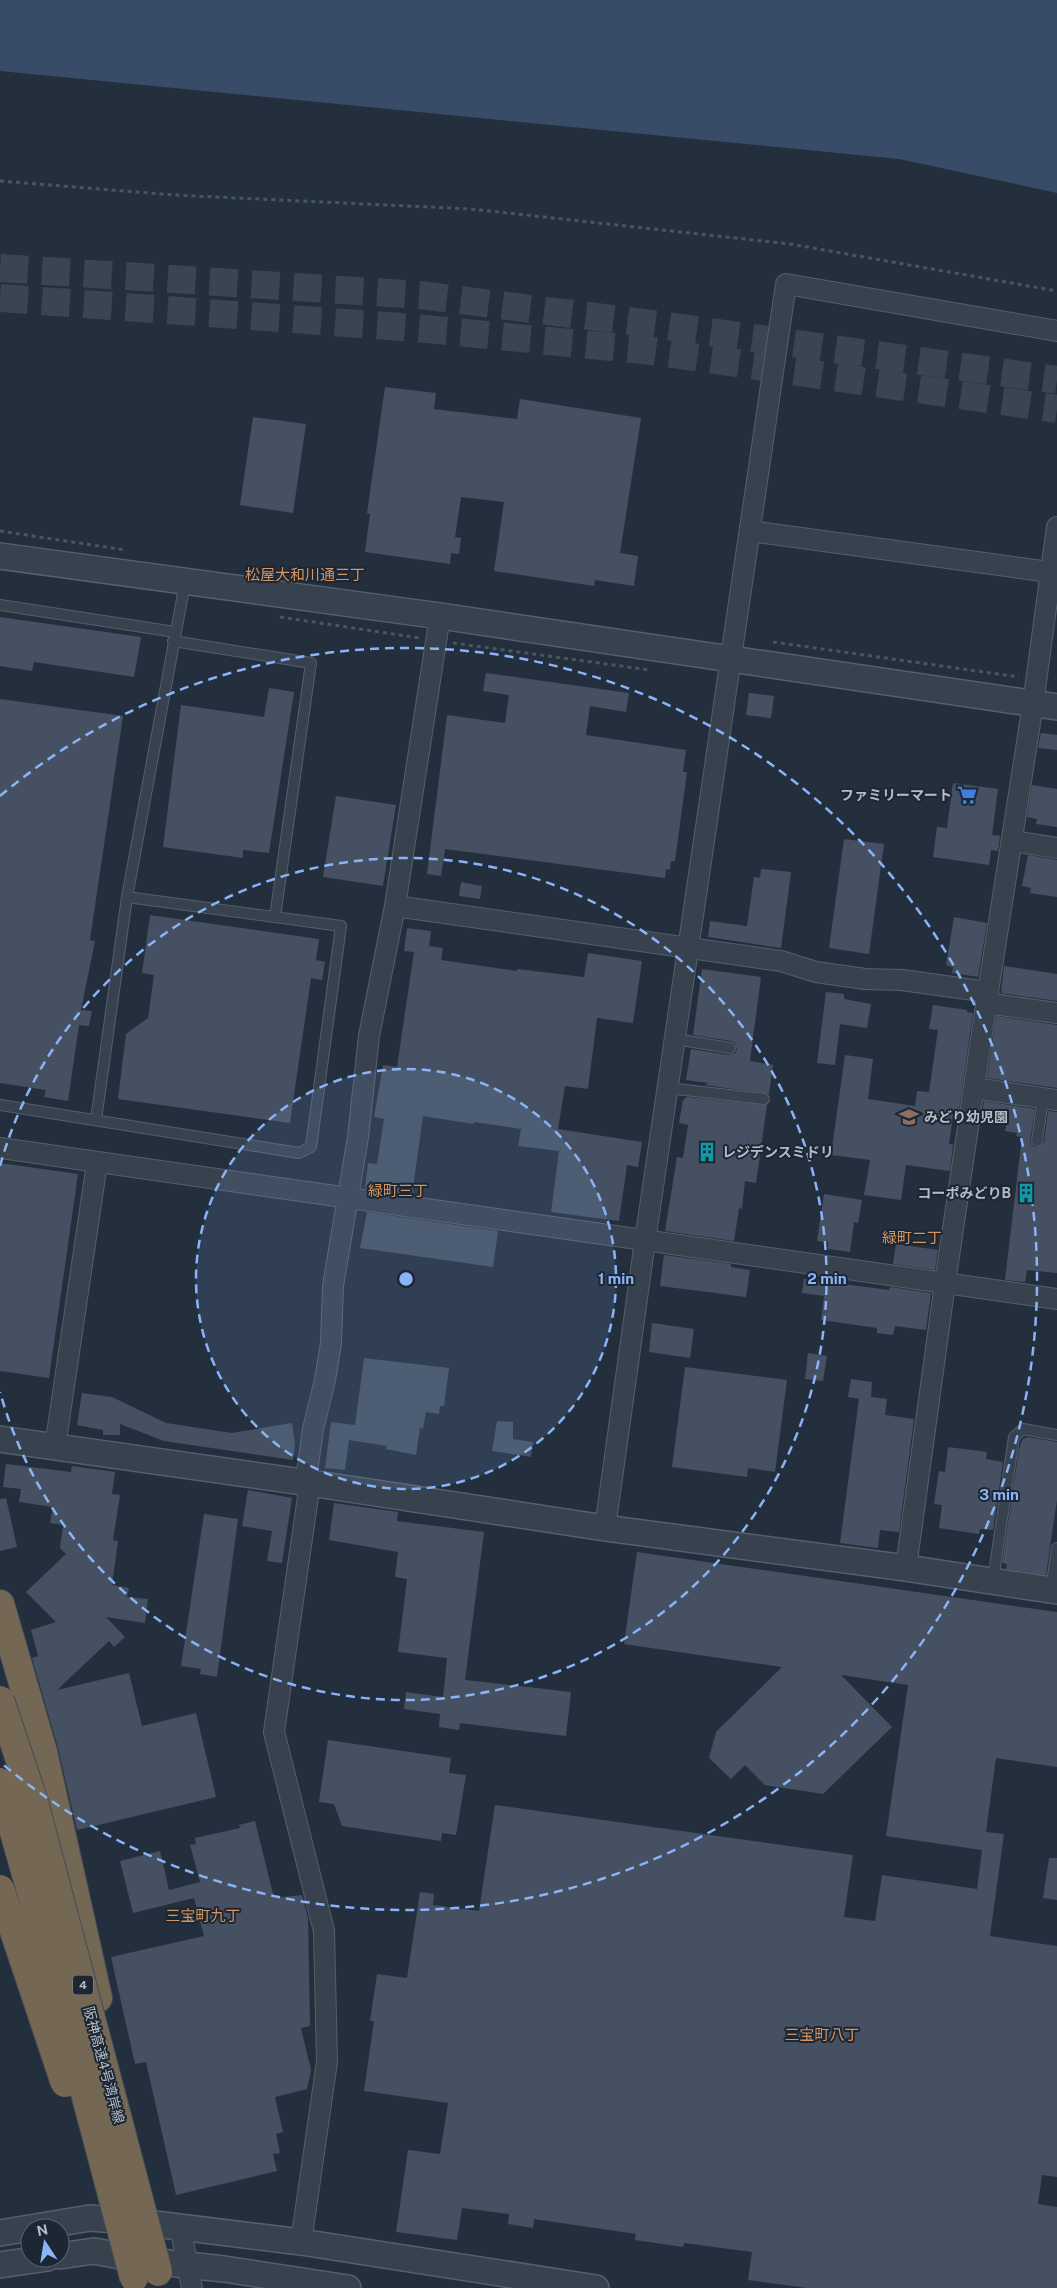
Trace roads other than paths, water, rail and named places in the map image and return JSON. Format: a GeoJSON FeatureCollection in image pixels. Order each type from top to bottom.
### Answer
{"type":"FeatureCollection","features":[{"type":"Feature","properties":{"kind":"highway","name":"4"},"geometry":{"type":"LineString","coordinates":[[0,1604],[43,1752],[118,2085],[135,2212]]}},
{"type":"Feature","properties":{"kind":"highway","name":"阪神高速4号湾岸線"},"geometry":{"type":"LineString","coordinates":[[0,1700],[34,1802],[135,2212],[162,2288]]}},
{"type":"Feature","properties":{"kind":"highway","name":"阪神高速4号湾岸線"},"geometry":{"type":"LineString","coordinates":[[0,1782],[137,2275]]}},
{"type":"Feature","properties":{"kind":"highway"},"geometry":{"type":"LineString","coordinates":[[0,1889],[70,2100],[137,2275]]}},
{"type":"Feature","properties":{"kind":"street"},"geometry":{"type":"LineString","coordinates":[[605,1528],[645,1242],[786,284],[1057,331]]}},
{"type":"Feature","properties":{"kind":"street"},"geometry":{"type":"LineString","coordinates":[[906,1568],[945,1283],[1012,841],[1045,706],[1057,527]]}},
{"type":"Feature","properties":{"kind":"street"},"geometry":{"type":"LineString","coordinates":[[750,531],[1054,573]]}},
{"type":"Feature","properties":{"kind":"street"},"geometry":{"type":"LineString","coordinates":[[0,556],[185,583],[440,616],[1045,706]]}},
{"type":"Feature","properties":{"kind":"street"},"geometry":{"type":"LineString","coordinates":[[300,2242],[327,2062],[324,1931],[274,1732],[310,1483],[307,1472],[331,1343],[333,1286],[358,1137],[369,1036],[395,906],[440,616]]}},
{"type":"Feature","properties":{"kind":"street"},"geometry":{"type":"LineString","coordinates":[[1012,841],[1057,848]]}},
{"type":"Feature","properties":{"kind":"street"},"geometry":{"type":"LineString","coordinates":[[395,906],[781,961],[826,973],[865,979],[902,980],[1057,1013]]}},
{"type":"Feature","properties":{"kind":"street"},"geometry":{"type":"LineString","coordinates":[[974,1088],[1050,1099]]}},
{"type":"Feature","properties":{"kind":"street"},"geometry":{"type":"LineString","coordinates":[[0,1148],[97,1164],[1057,1299]]}},
{"type":"Feature","properties":{"kind":"street"},"geometry":{"type":"LineString","coordinates":[[55,1447],[97,1164]]}},
{"type":"Feature","properties":{"kind":"street"},"geometry":{"type":"LineString","coordinates":[[0,1439],[310,1483],[605,1528],[906,1568],[1054,1591]]}},
{"type":"Feature","properties":{"kind":"street"},"geometry":{"type":"LineString","coordinates":[[0,1732],[135,2212],[137,2275]]}},
{"type":"Feature","properties":{"kind":"street"},"geometry":{"type":"LineString","coordinates":[[0,2233],[135,2212],[180,2226],[300,2242],[596,2288]]}},
{"type":"Feature","properties":{"kind":"street"},"geometry":{"type":"LineString","coordinates":[[180,2226],[192,2288]]}},
{"type":"Feature","properties":{"kind":"street"},"geometry":{"type":"LineString","coordinates":[[70,2255],[94,2251],[137,2275],[186,2264],[348,2288]]}},
{"type":"Feature","properties":{"kind":"street"},"geometry":{"type":"LineString","coordinates":[[0,2265],[20,2262]]}},
{"type":"Feature","properties":{"kind":"lane"},"geometry":{"type":"LineString","coordinates":[[96,1120],[127,897],[185,583]]}},
{"type":"Feature","properties":{"kind":"lane"},"geometry":{"type":"LineString","coordinates":[[0,605],[311,664],[275,917]]}},
{"type":"Feature","properties":{"kind":"lane"},"geometry":{"type":"LineString","coordinates":[[0,1105],[300,1153],[311,1147],[341,926],[127,897]]}},
{"type":"Feature","properties":{"kind":"lane"},"geometry":{"type":"LineString","coordinates":[[675,1040],[730,1048]]}},
{"type":"Feature","properties":{"kind":"lane"},"geometry":{"type":"LineString","coordinates":[[668,1088],[764,1099]]}},
{"type":"Feature","properties":{"kind":"lane"},"geometry":{"type":"LineString","coordinates":[[1038,1141],[1050,1099]]}},
{"type":"Feature","properties":{"kind":"lane"},"geometry":{"type":"LineString","coordinates":[[993,1581],[1014,1437],[1023,1429],[1057,1435]]}},
{"type":"Feature","properties":{"kind":"lane"},"geometry":{"type":"LineString","coordinates":[[1054,1591],[1057,1548]]}},
{"type":"Feature","properties":{"kind":"water"},"geometry":{"type":"Polygon","coordinates":[[[0,0],[1057,0],[1057,193],[899,159],[0,71],[0,0]]]}},
{"type":"Feature","properties":{"kind":"tunnel"},"geometry":{"type":"LineString","coordinates":[[0,268],[420,295],[660,325],[1057,380]]}},
{"type":"Feature","properties":{"kind":"tunnel"},"geometry":{"type":"LineString","coordinates":[[0,298],[416,328],[652,351],[1057,409]]}},
{"type":"Feature","properties":{"kind":"place","name":"ファミリーマート"},"geometry":{"type":"Point","coordinates":[967,795]}},
{"type":"Feature","properties":{"kind":"place","name":"みどり幼児園"},"geometry":{"type":"Point","coordinates":[909,1117]}},
{"type":"Feature","properties":{"kind":"place","name":"レジデンスミドリ"},"geometry":{"type":"Point","coordinates":[707,1152]}},
{"type":"Feature","properties":{"kind":"place","name":"コーポみどりB"},"geometry":{"type":"Point","coordinates":[1026,1193]}},
{"type":"Feature","properties":{"kind":"district","name":"松屋大和川通三丁"},"geometry":{"type":"Point","coordinates":[305,574]}},
{"type":"Feature","properties":{"kind":"district","name":"緑町三丁"},"geometry":{"type":"Point","coordinates":[398,1190]}},
{"type":"Feature","properties":{"kind":"district","name":"緑町二丁"},"geometry":{"type":"Point","coordinates":[912,1237]}},
{"type":"Feature","properties":{"kind":"district","name":"三宝町九丁"},"geometry":{"type":"Point","coordinates":[203,1915]}},
{"type":"Feature","properties":{"kind":"district","name":"三宝町八丁"},"geometry":{"type":"Point","coordinates":[822,2034]}}]}
